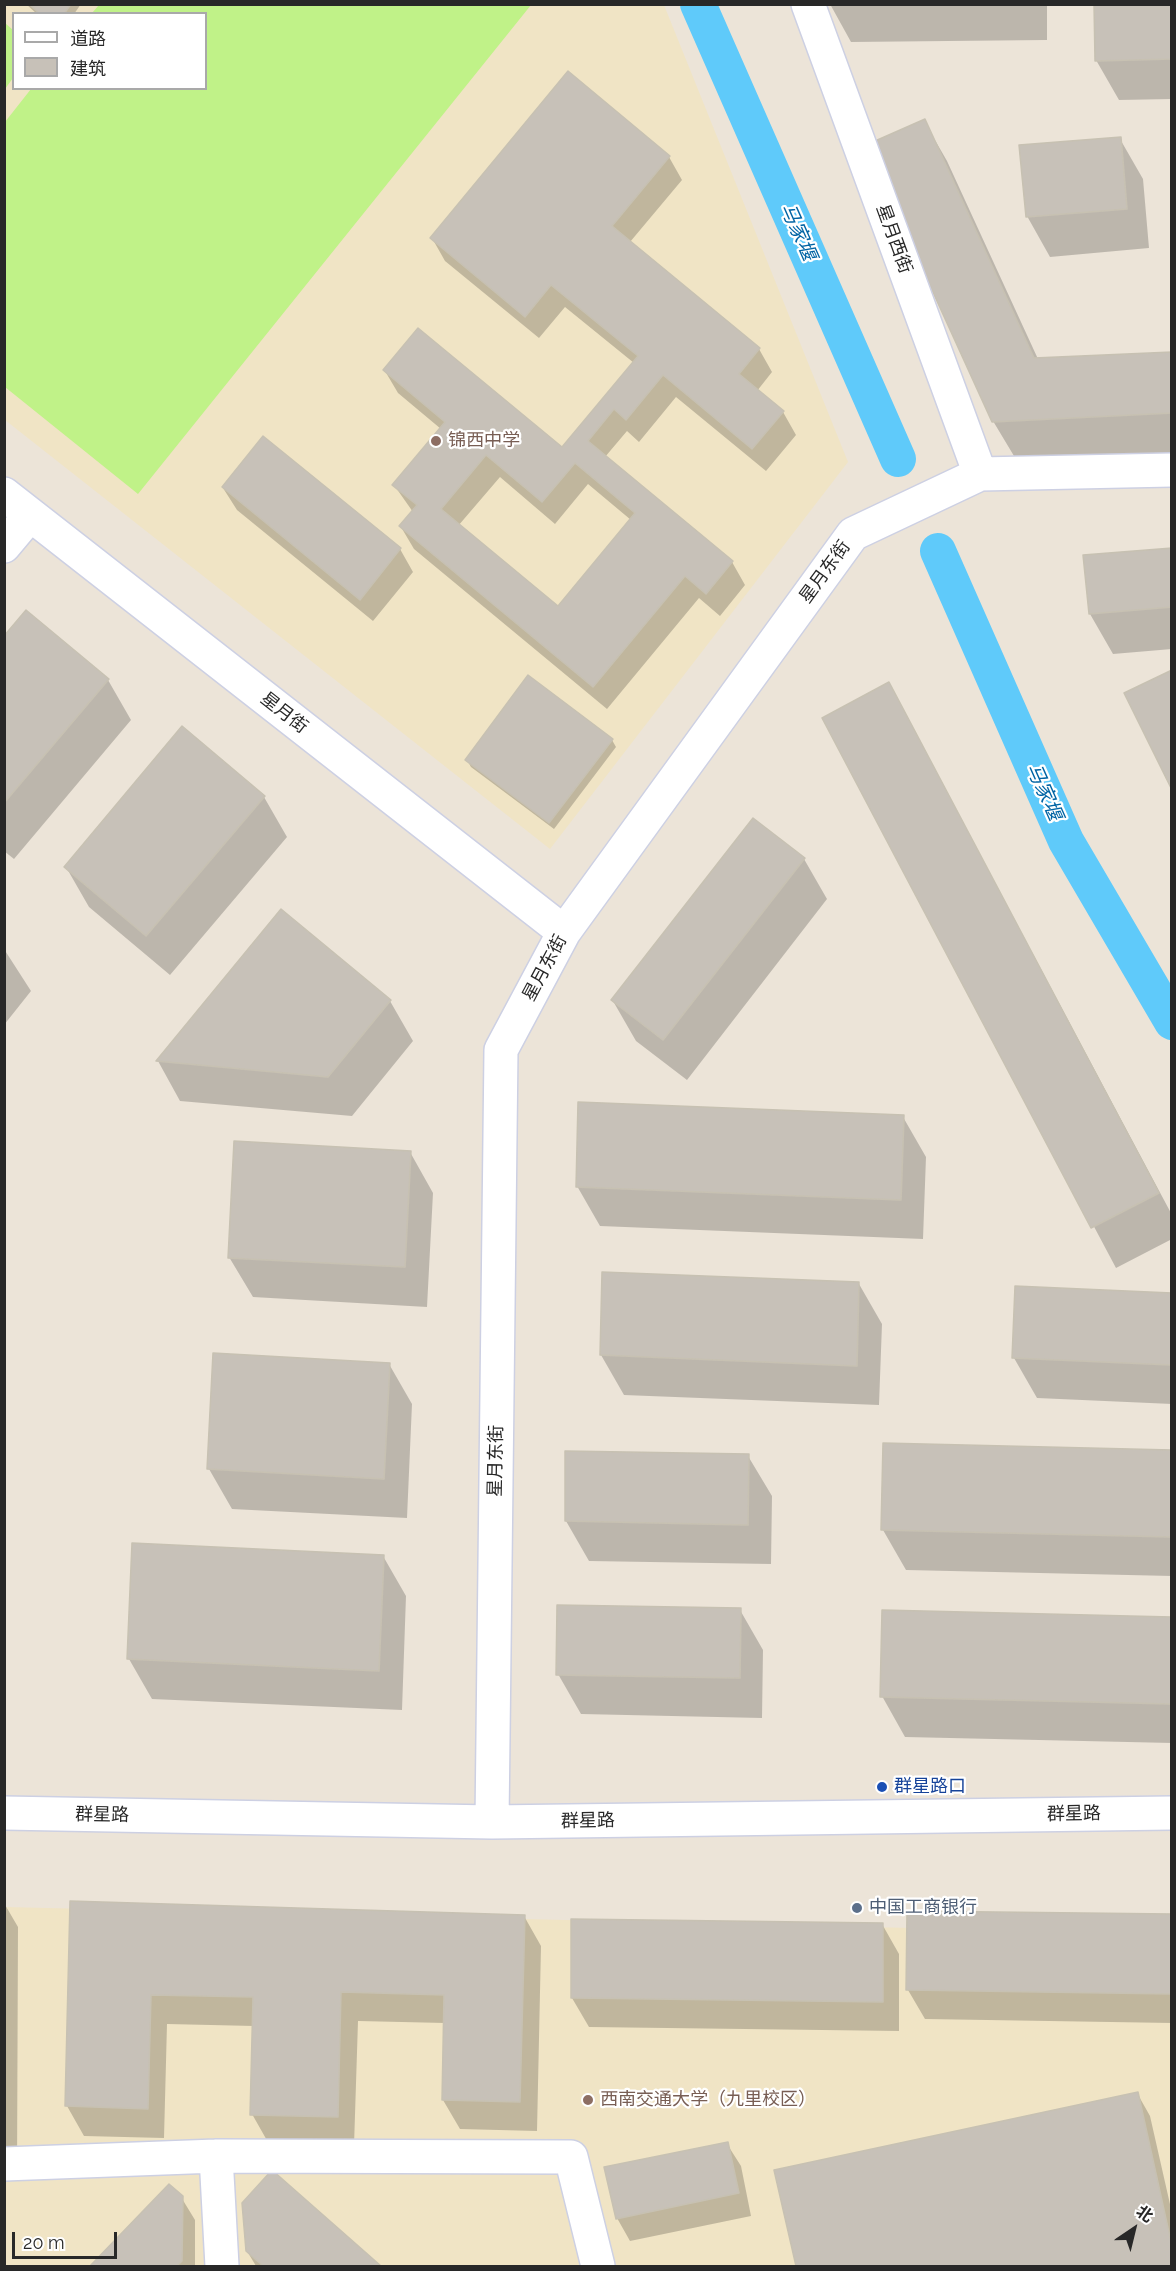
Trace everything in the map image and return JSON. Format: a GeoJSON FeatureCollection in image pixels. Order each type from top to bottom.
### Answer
{"type":"FeatureCollection","features":[{"type":"Feature","properties":{"kind":"street","name":"星月西街"},"geometry":{"type":"LineString","coordinates":[[808,4],[980,474]]}},
{"type":"Feature","properties":{"kind":"street","name":"星月东街"},"geometry":{"type":"LineString","coordinates":[[492,1822],[501,1050],[564,932],[853,534],[980,474],[1172,470]]}},
{"type":"Feature","properties":{"kind":"street","name":"星月街"},"geometry":{"type":"LineString","coordinates":[[4,494],[564,932]]}},
{"type":"Feature","properties":{"kind":"street"},"geometry":{"type":"LineString","coordinates":[[4,546],[30,515]]}},
{"type":"Feature","properties":{"kind":"street","name":"群星路"},"geometry":{"type":"LineString","coordinates":[[4,1813],[492,1822],[1172,1813]]}},
{"type":"Feature","properties":{"kind":"street"},"geometry":{"type":"LineString","coordinates":[[4,2164],[216,2156],[571,2157],[598,2266]]}},
{"type":"Feature","properties":{"kind":"street"},"geometry":{"type":"LineString","coordinates":[[216,2156],[222,2266]]}},
{"type":"Feature","properties":{"kind":"shaded area","name":"锦西中学"},"geometry":{"type":"Polygon","coordinates":[[[4,5],[664,5],[848,462],[550,849],[5,420],[4,5]]]}},
{"type":"Feature","properties":{"kind":"shaded area","name":"西南交通大学（九里校区）"},"geometry":{"type":"Polygon","coordinates":[[[4,1907],[1171,1934],[1171,2266],[5,2266],[4,1907]]]}},
{"type":"Feature","properties":{"kind":"green space"},"geometry":{"type":"Polygon","coordinates":[[[99,5],[531,5],[138,494],[5,387],[5,122],[30,90],[207,90],[207,12],[93,12],[99,5]]]}},
{"type":"Feature","properties":{"kind":"green space"},"geometry":{"type":"Polygon","coordinates":[[[5,23],[12,29],[12,79],[5,89],[5,23]]]}},
{"type":"Feature","properties":{"kind":"building"},"geometry":{"type":"Polygon","coordinates":[[[29,4],[71,4],[65,12],[38,12],[29,4]]]}},
{"type":"Feature","properties":{"kind":"building"},"geometry":{"type":"Polygon","coordinates":[[[1094,4],[1172,4],[1172,59],[1095,61],[1094,4]]]}},
{"type":"Feature","properties":{"kind":"building"},"geometry":{"type":"Polygon","coordinates":[[[568,71],[670,156],[612,226],[760,348],[739,374],[784,411],[752,449],[663,375],[626,420],[614,409],[588,441],[733,561],[706,594],[685,576],[593,687],[399,526],[417,505],[392,485],[445,422],[383,370],[418,328],[562,447],[638,356],[551,285],[525,317],[430,238],[568,71]],[[486,455],[441,509],[558,606],[635,513],[575,463],[542,502],[486,455]]]}},
{"type":"Feature","properties":{"kind":"building"},"geometry":{"type":"Polygon","coordinates":[[[925,119],[1034,358],[1172,352],[1172,413],[992,422],[866,145],[925,119]]]}},
{"type":"Feature","properties":{"kind":"building"},"geometry":{"type":"Polygon","coordinates":[[[1121,137],[1127,209],[1026,217],[1019,145],[1121,137]]]}},
{"type":"Feature","properties":{"kind":"building"},"geometry":{"type":"Polygon","coordinates":[[[263,436],[401,548],[360,600],[222,487],[263,436]]]}},
{"type":"Feature","properties":{"kind":"building"},"geometry":{"type":"Polygon","coordinates":[[[1172,548],[1172,607],[1089,614],[1083,555],[1172,548]]]}},
{"type":"Feature","properties":{"kind":"building"},"geometry":{"type":"Polygon","coordinates":[[[26,610],[109,679],[4,803],[4,636],[26,610]]]}},
{"type":"Feature","properties":{"kind":"building"},"geometry":{"type":"Polygon","coordinates":[[[1172,670],[1172,790],[1124,693],[1172,670]]]}},
{"type":"Feature","properties":{"kind":"building"},"geometry":{"type":"Polygon","coordinates":[[[528,675],[613,739],[549,823],[465,760],[528,675]]]}},
{"type":"Feature","properties":{"kind":"building"},"geometry":{"type":"Polygon","coordinates":[[[889,682],[1159,1193],[1091,1228],[822,718],[889,682]]]}},
{"type":"Feature","properties":{"kind":"building"},"geometry":{"type":"Polygon","coordinates":[[[182,726],[265,796],[146,936],[64,867],[182,726]]]}},
{"type":"Feature","properties":{"kind":"building"},"geometry":{"type":"Polygon","coordinates":[[[753,818],[805,858],[663,1040],[611,1000],[753,818]]]}},
{"type":"Feature","properties":{"kind":"building"},"geometry":{"type":"Polygon","coordinates":[[[281,909],[391,1000],[328,1077],[156,1061],[281,909]]]}},
{"type":"Feature","properties":{"kind":"building"},"geometry":{"type":"Polygon","coordinates":[[[578,1102],[904,1115],[901,1200],[576,1187],[578,1102]]]}},
{"type":"Feature","properties":{"kind":"building"},"geometry":{"type":"Polygon","coordinates":[[[234,1141],[411,1151],[405,1267],[228,1258],[234,1141]]]}},
{"type":"Feature","properties":{"kind":"building"},"geometry":{"type":"Polygon","coordinates":[[[602,1272],[859,1282],[857,1366],[600,1355],[602,1272]]]}},
{"type":"Feature","properties":{"kind":"building"},"geometry":{"type":"Polygon","coordinates":[[[1015,1286],[1172,1293],[1172,1365],[1012,1358],[1015,1286]]]}},
{"type":"Feature","properties":{"kind":"building"},"geometry":{"type":"Polygon","coordinates":[[[213,1353],[390,1363],[384,1479],[207,1469],[213,1353]]]}},
{"type":"Feature","properties":{"kind":"building"},"geometry":{"type":"Polygon","coordinates":[[[883,1443],[1172,1450],[1172,1537],[881,1530],[883,1443]]]}},
{"type":"Feature","properties":{"kind":"building"},"geometry":{"type":"Polygon","coordinates":[[[565,1451],[749,1454],[748,1525],[565,1521],[565,1451]]]}},
{"type":"Feature","properties":{"kind":"building"},"geometry":{"type":"Polygon","coordinates":[[[132,1543],[384,1555],[379,1671],[127,1659],[132,1543]]]}},
{"type":"Feature","properties":{"kind":"building"},"geometry":{"type":"Polygon","coordinates":[[[557,1605],[741,1608],[740,1678],[556,1675],[557,1605]]]}},
{"type":"Feature","properties":{"kind":"building"},"geometry":{"type":"Polygon","coordinates":[[[882,1610],[1172,1617],[1172,1704],[880,1697],[882,1610]]]}},
{"type":"Feature","properties":{"kind":"building"},"geometry":{"type":"Polygon","coordinates":[[[70,1901],[525,1915],[520,2102],[442,2100],[444,1995],[341,1992],[338,2117],[250,2115],[253,1997],[151,1995],[148,2109],[65,2106],[70,1901]]]}},
{"type":"Feature","properties":{"kind":"building"},"geometry":{"type":"Polygon","coordinates":[[[907,1911],[1172,1914],[1172,1994],[906,1990],[907,1911]]]}},
{"type":"Feature","properties":{"kind":"building"},"geometry":{"type":"Polygon","coordinates":[[[571,1919],[883,1923],[883,2002],[571,1998],[571,1919]]]}},
{"type":"Feature","properties":{"kind":"building"},"geometry":{"type":"Polygon","coordinates":[[[1138,2092],[1172,2246],[1172,2266],[796,2266],[774,2170],[1138,2092]]]}},
{"type":"Feature","properties":{"kind":"building"},"geometry":{"type":"Polygon","coordinates":[[[728,2142],[739,2193],[616,2219],[604,2167],[728,2142]]]}},
{"type":"Feature","properties":{"kind":"building"},"geometry":{"type":"Polygon","coordinates":[[[272,2170],[381,2266],[263,2266],[246,2251],[242,2203],[272,2170]]]}},
{"type":"Feature","properties":{"kind":"building"},"geometry":{"type":"Polygon","coordinates":[[[169,2184],[183,2196],[182,2261],[177,2266],[90,2266],[169,2184]]]}},
{"type":"Feature","properties":{"kind":"waterway","name":"马家堰"},"geometry":{"type":"LineString","coordinates":[[698,4],[898,459]]}},
{"type":"Feature","properties":{"kind":"waterway","name":"马家堰"},"geometry":{"type":"LineString","coordinates":[[938,551],[1066,841],[1172,1022]]}},
{"type":"Feature","properties":{"kind":"place","name":"锦西中学"},"geometry":{"type":"Point","coordinates":[436,441]}},
{"type":"Feature","properties":{"kind":"place","name":"群星路口"},"geometry":{"type":"Point","coordinates":[882,1787]}},
{"type":"Feature","properties":{"kind":"place","name":"中国工商银行"},"geometry":{"type":"Point","coordinates":[857,1908]}},
{"type":"Feature","properties":{"kind":"place","name":"西南交通大学（九里校区）"},"geometry":{"type":"Point","coordinates":[588,2100]}}]}
